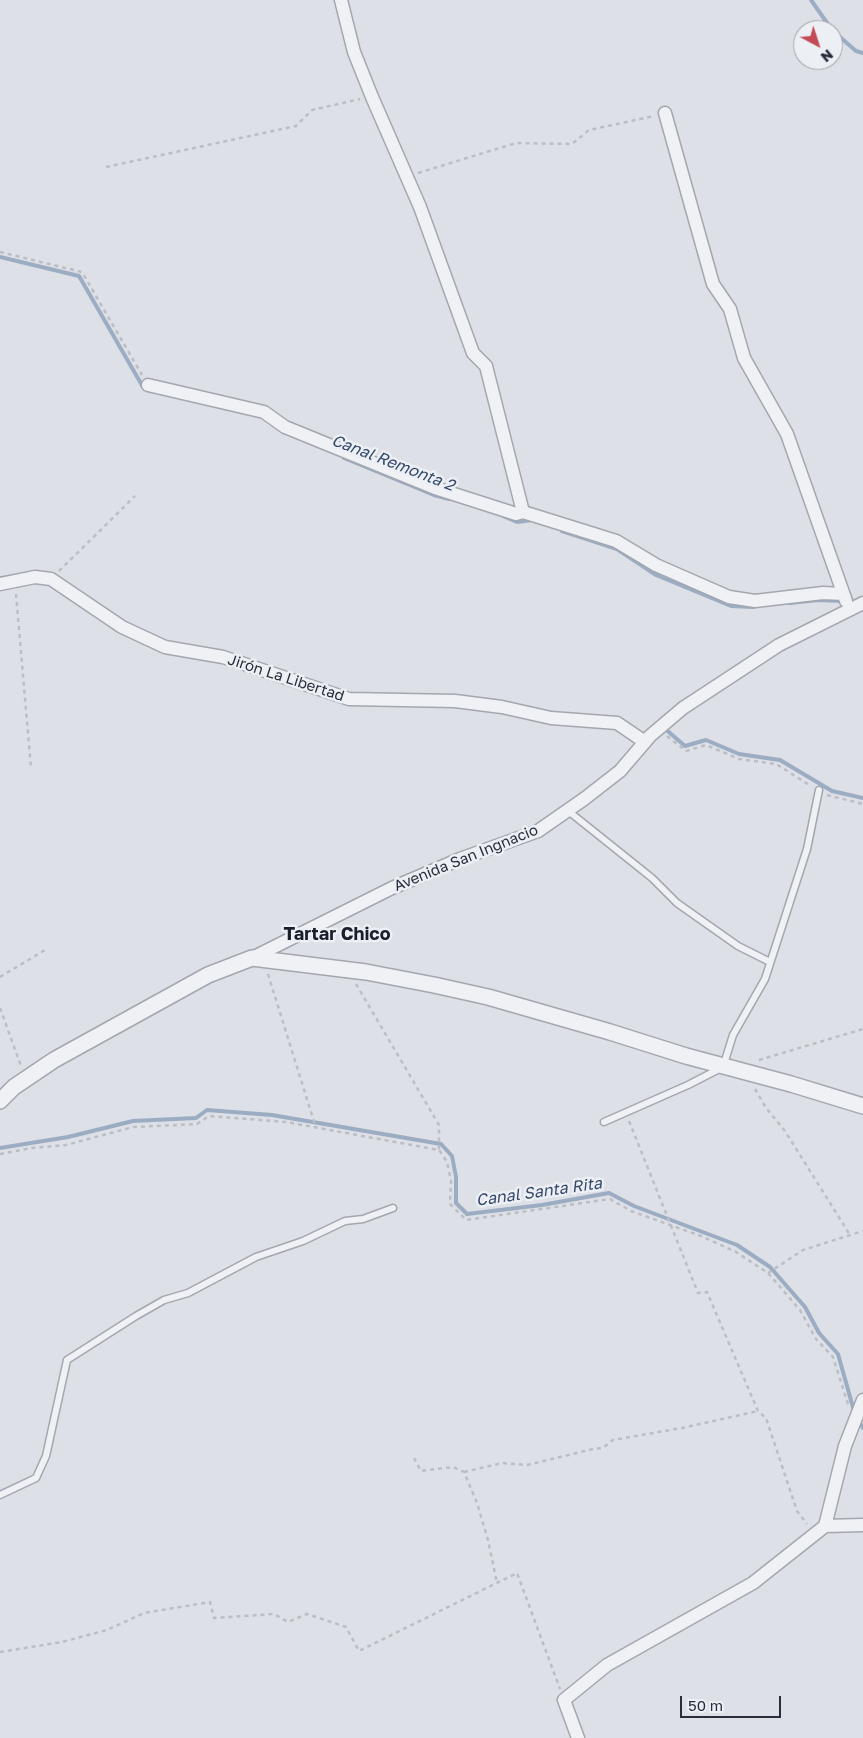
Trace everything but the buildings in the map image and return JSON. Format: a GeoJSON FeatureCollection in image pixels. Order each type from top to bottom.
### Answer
{"type":"FeatureCollection","features":[{"type":"Feature","properties":{"kind":"street"},"geometry":{"type":"LineString","coordinates":[[341,0],[354,52],[420,207],[473,353],[486,366],[523,512]]}},
{"type":"Feature","properties":{"kind":"street"},"geometry":{"type":"LineString","coordinates":[[666,114],[713,284],[730,309],[744,358],[787,434],[850,611]]}},
{"type":"Feature","properties":{"kind":"street"},"geometry":{"type":"LineString","coordinates":[[148,385],[264,412],[285,427],[435,488],[516,514],[523,512],[616,541],[656,565],[729,597],[755,601],[823,593],[843,594]]}},
{"type":"Feature","properties":{"kind":"street"},"geometry":{"type":"LineString","coordinates":[[0,584],[35,577],[51,579]]}},
{"type":"Feature","properties":{"kind":"street","name":"Jirón La Libertad"},"geometry":{"type":"LineString","coordinates":[[51,579],[122,627],[165,648],[224,657],[349,699],[455,700],[502,707],[551,718],[617,723],[645,742]]}},
{"type":"Feature","properties":{"kind":"street","name":"Avenida San Ingnacio"},"geometry":{"type":"LineString","coordinates":[[258,959],[392,888],[460,859],[538,831],[620,770],[658,729],[683,708],[779,645],[863,603]]}},
{"type":"Feature","properties":{"kind":"street"},"geometry":{"type":"LineString","coordinates":[[0,1101],[14,1087],[62,1055],[208,975],[258,959],[348,970],[434,985],[488,997],[863,1106]]}},
{"type":"Feature","properties":{"kind":"street"},"geometry":{"type":"LineString","coordinates":[[825,1526],[845,1446],[863,1400]]}},
{"type":"Feature","properties":{"kind":"street"},"geometry":{"type":"LineString","coordinates":[[578,1738],[564,1700],[607,1665],[753,1582],[825,1526],[863,1525]]}},
{"type":"Feature","properties":{"kind":"lane"},"geometry":{"type":"LineString","coordinates":[[604,1122],[688,1084],[722,1066],[733,1035],[765,979],[806,849],[819,790]]}},
{"type":"Feature","properties":{"kind":"lane"},"geometry":{"type":"LineString","coordinates":[[568,810],[652,878],[677,903],[738,946],[770,962]]}},
{"type":"Feature","properties":{"kind":"lane"},"geometry":{"type":"LineString","coordinates":[[0,1495],[36,1478],[46,1456],[67,1360],[164,1300],[188,1292],[256,1257],[303,1241],[345,1221],[364,1219],[393,1208]]}},
{"type":"Feature","properties":{"kind":"path"},"geometry":{"type":"LineString","coordinates":[[106,167],[296,126],[312,110],[372,97]]}},
{"type":"Feature","properties":{"kind":"path"},"geometry":{"type":"LineString","coordinates":[[407,177],[516,143],[572,144],[589,130],[666,114]]}},
{"type":"Feature","properties":{"kind":"path"},"geometry":{"type":"LineString","coordinates":[[0,252],[82,272],[148,385]]}},
{"type":"Feature","properties":{"kind":"path"},"geometry":{"type":"LineString","coordinates":[[51,579],[135,496]]}},
{"type":"Feature","properties":{"kind":"path"},"geometry":{"type":"LineString","coordinates":[[15,580],[31,768]]}},
{"type":"Feature","properties":{"kind":"path"},"geometry":{"type":"LineString","coordinates":[[658,729],[686,751],[706,745],[739,759],[776,764],[829,797],[863,804]]}},
{"type":"Feature","properties":{"kind":"path"},"geometry":{"type":"LineString","coordinates":[[0,977],[45,950]]}},
{"type":"Feature","properties":{"kind":"path"},"geometry":{"type":"LineString","coordinates":[[258,959],[316,1128]]}},
{"type":"Feature","properties":{"kind":"path"},"geometry":{"type":"LineString","coordinates":[[348,970],[439,1125],[439,1150],[447,1162],[451,1181],[450,1204],[466,1220],[610,1199],[631,1210],[736,1252],[768,1273],[800,1310],[816,1339],[832,1357],[854,1422]]}},
{"type":"Feature","properties":{"kind":"path"},"geometry":{"type":"LineString","coordinates":[[0,1008],[25,1079]]}},
{"type":"Feature","properties":{"kind":"path"},"geometry":{"type":"LineString","coordinates":[[850,1235],[745,1073],[759,1060],[863,1029]]}},
{"type":"Feature","properties":{"kind":"path"},"geometry":{"type":"LineString","coordinates":[[626,1112],[698,1292],[707,1292],[758,1411],[766,1418],[797,1511],[815,1534]]}},
{"type":"Feature","properties":{"kind":"path"},"geometry":{"type":"LineString","coordinates":[[0,1154],[66,1144],[133,1127],[197,1124],[209,1116],[286,1122],[439,1150]]}},
{"type":"Feature","properties":{"kind":"path"},"geometry":{"type":"LineString","coordinates":[[768,1273],[803,1250],[863,1231]]}},
{"type":"Feature","properties":{"kind":"path"},"geometry":{"type":"LineString","coordinates":[[414,1458],[421,1471],[453,1467],[464,1472],[502,1463],[527,1465],[603,1448],[613,1440],[682,1428],[758,1411]]}},
{"type":"Feature","properties":{"kind":"path"},"geometry":{"type":"LineString","coordinates":[[464,1472],[477,1503],[488,1540],[497,1583]]}},
{"type":"Feature","properties":{"kind":"path"},"geometry":{"type":"LineString","coordinates":[[0,1652],[62,1642],[108,1630],[144,1613],[210,1602],[214,1618],[274,1614],[288,1622],[307,1614],[346,1627],[358,1651],[516,1573],[564,1700]]}},
{"type":"Feature","properties":{"kind":"waterway"},"geometry":{"type":"LineString","coordinates":[[811,0],[825,20]]}},
{"type":"Feature","properties":{"kind":"waterway"},"geometry":{"type":"LineString","coordinates":[[843,40],[856,51],[863,53]]}},
{"type":"Feature","properties":{"kind":"waterway","name":"Canal Remonta 2"},"geometry":{"type":"LineString","coordinates":[[0,257],[79,276],[143,387]]}},
{"type":"Feature","properties":{"kind":"waterway","name":"Canal Remonta 2"},"geometry":{"type":"LineString","coordinates":[[344,458],[434,495],[449,499]]}},
{"type":"Feature","properties":{"kind":"waterway","name":"Canal Remonta 2"},"geometry":{"type":"LineString","coordinates":[[503,516],[517,522],[532,520]]}},
{"type":"Feature","properties":{"kind":"waterway","name":"Canal Remonta 2"},"geometry":{"type":"LineString","coordinates":[[562,531],[617,549],[656,575],[731,606],[754,607]]}},
{"type":"Feature","properties":{"kind":"waterway","name":"Canal Remonta 2"},"geometry":{"type":"LineString","coordinates":[[790,603],[818,600],[843,601]]}},
{"type":"Feature","properties":{"kind":"waterway"},"geometry":{"type":"LineString","coordinates":[[663,727],[685,746],[706,740],[739,754],[780,760],[832,791],[863,798]]}},
{"type":"Feature","properties":{"kind":"waterway","name":"Canal Santa Rita"},"geometry":{"type":"LineString","coordinates":[[0,1148],[68,1137],[133,1121],[196,1118],[207,1110],[272,1115],[441,1144],[452,1156],[456,1177],[456,1203],[467,1214],[542,1205],[609,1193],[634,1206],[737,1245],[770,1267],[805,1307],[819,1333],[838,1354],[854,1411]]}},
{"type":"Feature","properties":{"kind":"waterway"},"geometry":{"type":"LineString","coordinates":[[858,1420],[863,1428]]}},
{"type":"Feature","properties":{"kind":"district","name":"Tartar Chico"},"geometry":{"type":"Point","coordinates":[337,934]}}]}
